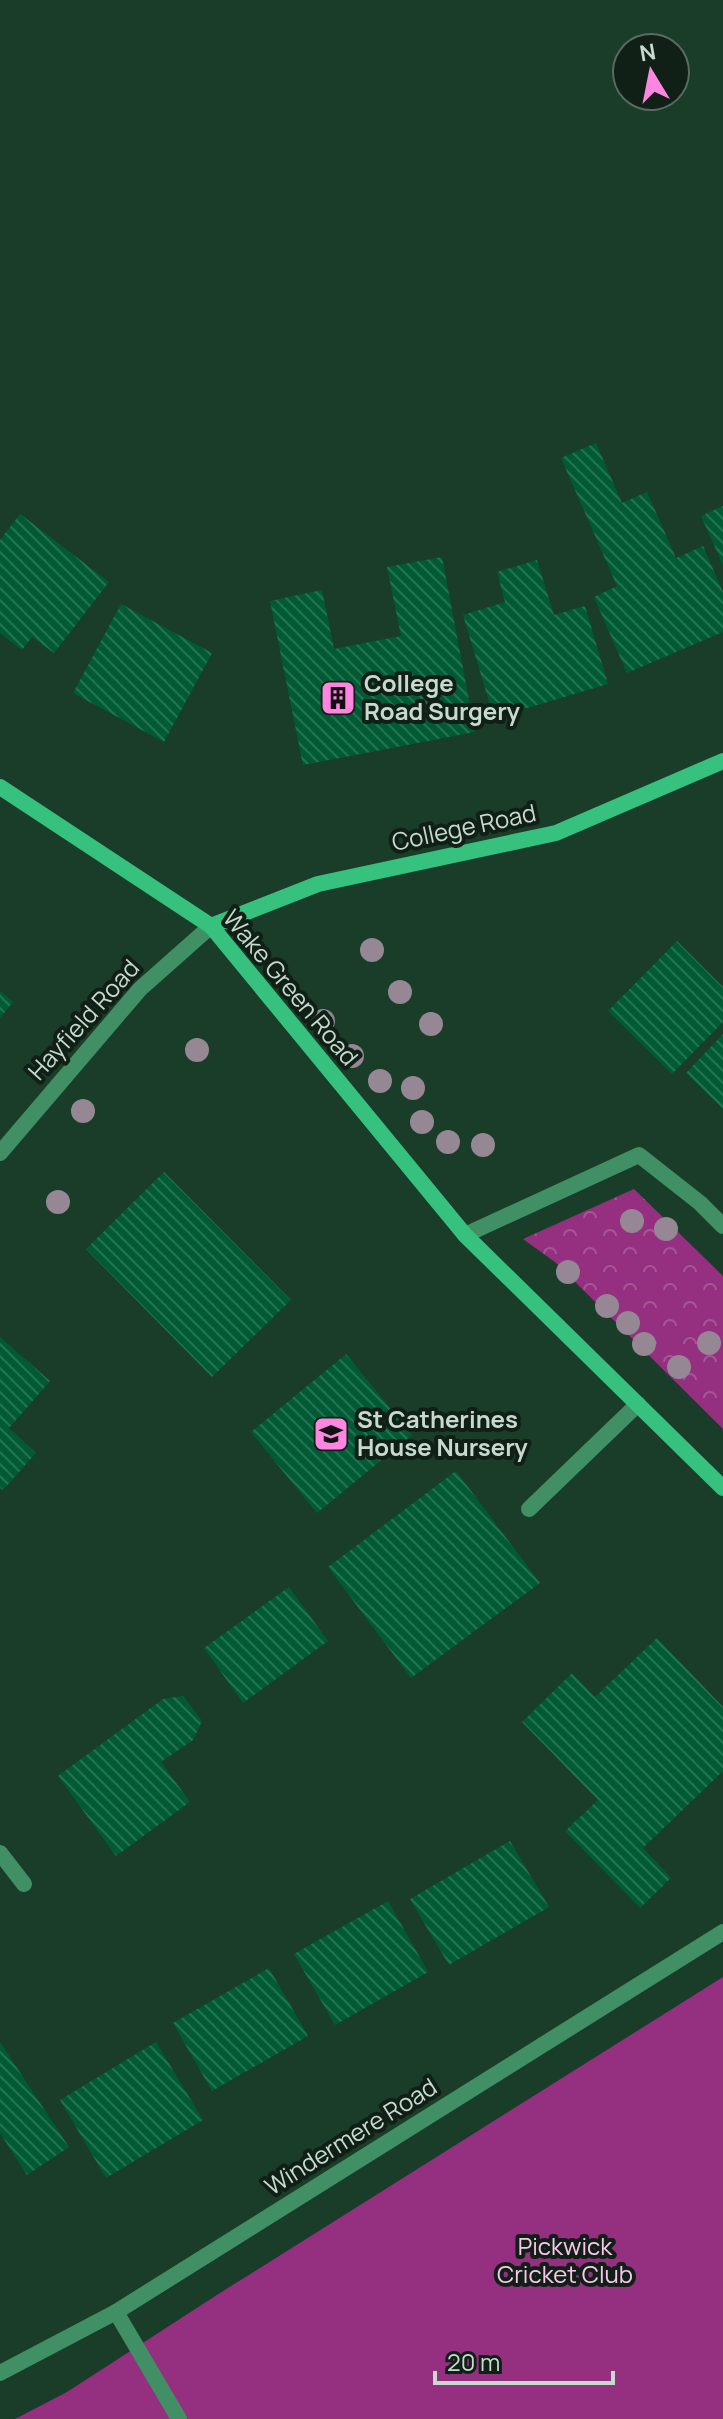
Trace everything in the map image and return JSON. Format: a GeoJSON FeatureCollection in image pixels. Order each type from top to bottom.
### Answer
{"type":"FeatureCollection","features":[{"type":"Feature","properties":{"kind":"main road","name":"College Road"},"geometry":{"type":"LineString","coordinates":[[211,926],[318,884],[556,833],[723,761]]}},
{"type":"Feature","properties":{"kind":"main road","name":"Wake Green Road"},"geometry":{"type":"LineString","coordinates":[[0,787],[211,926],[465,1235],[723,1488]]}},
{"type":"Feature","properties":{"kind":"street","name":"Hayfield Road"},"geometry":{"type":"LineString","coordinates":[[0,1153],[140,989],[211,926]]}},
{"type":"Feature","properties":{"kind":"street"},"geometry":{"type":"LineString","coordinates":[[465,1235],[639,1155],[700,1203],[723,1226]]}},
{"type":"Feature","properties":{"kind":"street"},"geometry":{"type":"LineString","coordinates":[[529,1509],[638,1404]]}},
{"type":"Feature","properties":{"kind":"street"},"geometry":{"type":"LineString","coordinates":[[0,1853],[24,1884]]}},
{"type":"Feature","properties":{"kind":"street","name":"Windermere Road"},"geometry":{"type":"LineString","coordinates":[[0,2373],[116,2312],[723,1932]]}},
{"type":"Feature","properties":{"kind":"street"},"geometry":{"type":"LineString","coordinates":[[116,2312],[179,2419]]}},
{"type":"Feature","properties":{"kind":"green space"},"geometry":{"type":"Polygon","coordinates":[[[634,1189],[723,1276],[723,1429],[555,1262],[523,1239],[634,1189]]]}},
{"type":"Feature","properties":{"kind":"green space","name":"Pickwick Cricket Club"},"geometry":{"type":"Polygon","coordinates":[[[723,1977],[723,2419],[15,2419],[67,2392],[723,1977]]]}},
{"type":"Feature","properties":{"kind":"building"},"geometry":{"type":"Polygon","coordinates":[[[596,443],[622,503],[647,492],[676,558],[703,546],[723,592],[723,632],[627,673],[594,597],[617,586],[561,458],[596,443]]]}},
{"type":"Feature","properties":{"kind":"building"},"geometry":{"type":"Polygon","coordinates":[[[723,506],[723,565],[701,516],[723,506]]]}},
{"type":"Feature","properties":{"kind":"building"},"geometry":{"type":"Polygon","coordinates":[[[20,514],[109,582],[54,653],[32,637],[22,650],[0,633],[0,540],[20,514]]]}},
{"type":"Feature","properties":{"kind":"building"},"geometry":{"type":"Polygon","coordinates":[[[442,557],[475,732],[303,765],[270,601],[322,590],[334,649],[401,636],[387,567],[442,557]]]}},
{"type":"Feature","properties":{"kind":"building"},"geometry":{"type":"Polygon","coordinates":[[[537,560],[554,615],[585,606],[608,684],[494,718],[463,615],[505,602],[497,572],[537,560]]]}},
{"type":"Feature","properties":{"kind":"building"},"geometry":{"type":"Polygon","coordinates":[[[121,604],[212,653],[164,742],[73,693],[121,604]]]}},
{"type":"Feature","properties":{"kind":"building"},"geometry":{"type":"Polygon","coordinates":[[[677,941],[723,987],[723,1022],[672,1074],[608,1011],[677,941]]]}},
{"type":"Feature","properties":{"kind":"building"},"geometry":{"type":"Polygon","coordinates":[[[0,991],[13,1002],[0,1018],[0,991]]]}},
{"type":"Feature","properties":{"kind":"building"},"geometry":{"type":"Polygon","coordinates":[[[723,1034],[723,1109],[686,1073],[723,1034]]]}},
{"type":"Feature","properties":{"kind":"building"},"geometry":{"type":"Polygon","coordinates":[[[164,1172],[291,1300],[212,1377],[86,1249],[164,1172]]]}},
{"type":"Feature","properties":{"kind":"building"},"geometry":{"type":"Polygon","coordinates":[[[0,1337],[50,1381],[9,1428],[36,1453],[3,1490],[0,1488],[0,1337]]]}},
{"type":"Feature","properties":{"kind":"building","name":"St Catherines House Nursery"},"geometry":{"type":"Polygon","coordinates":[[[346,1354],[412,1435],[317,1513],[251,1432],[346,1354]]]}},
{"type":"Feature","properties":{"kind":"building"},"geometry":{"type":"Polygon","coordinates":[[[456,1471],[540,1583],[411,1678],[328,1567],[456,1471]]]}},
{"type":"Feature","properties":{"kind":"building"},"geometry":{"type":"Polygon","coordinates":[[[289,1587],[328,1641],[243,1703],[204,1648],[289,1587]]]}},
{"type":"Feature","properties":{"kind":"building"},"geometry":{"type":"Polygon","coordinates":[[[657,1638],[723,1707],[723,1771],[643,1848],[671,1878],[640,1908],[565,1831],[598,1800],[522,1722],[572,1673],[595,1697],[657,1638]]]}},
{"type":"Feature","properties":{"kind":"building"},"geometry":{"type":"Polygon","coordinates":[[[183,1696],[202,1721],[193,1740],[161,1762],[190,1802],[116,1856],[58,1776],[163,1699],[183,1696]]]}},
{"type":"Feature","properties":{"kind":"building"},"geometry":{"type":"Polygon","coordinates":[[[510,1841],[549,1907],[449,1965],[410,1899],[510,1841]]]}},
{"type":"Feature","properties":{"kind":"building"},"geometry":{"type":"Polygon","coordinates":[[[388,1901],[428,1972],[335,2025],[294,1954],[388,1901]]]}},
{"type":"Feature","properties":{"kind":"building"},"geometry":{"type":"Polygon","coordinates":[[[269,1968],[308,2036],[212,2091],[173,2023],[269,1968]]]}},
{"type":"Feature","properties":{"kind":"building"},"geometry":{"type":"Polygon","coordinates":[[[0,2042],[69,2147],[27,2175],[0,2133],[0,2042]]]}},
{"type":"Feature","properties":{"kind":"building"},"geometry":{"type":"Polygon","coordinates":[[[156,2042],[203,2120],[106,2178],[60,2100],[156,2042]]]}},
{"type":"Feature","properties":{"kind":"place","name":"College Road Surgery"},"geometry":{"type":"Point","coordinates":[338,698]}},
{"type":"Feature","properties":{"kind":"place","name":"St Catherines House Nursery"},"geometry":{"type":"Point","coordinates":[331,1434]}}]}
